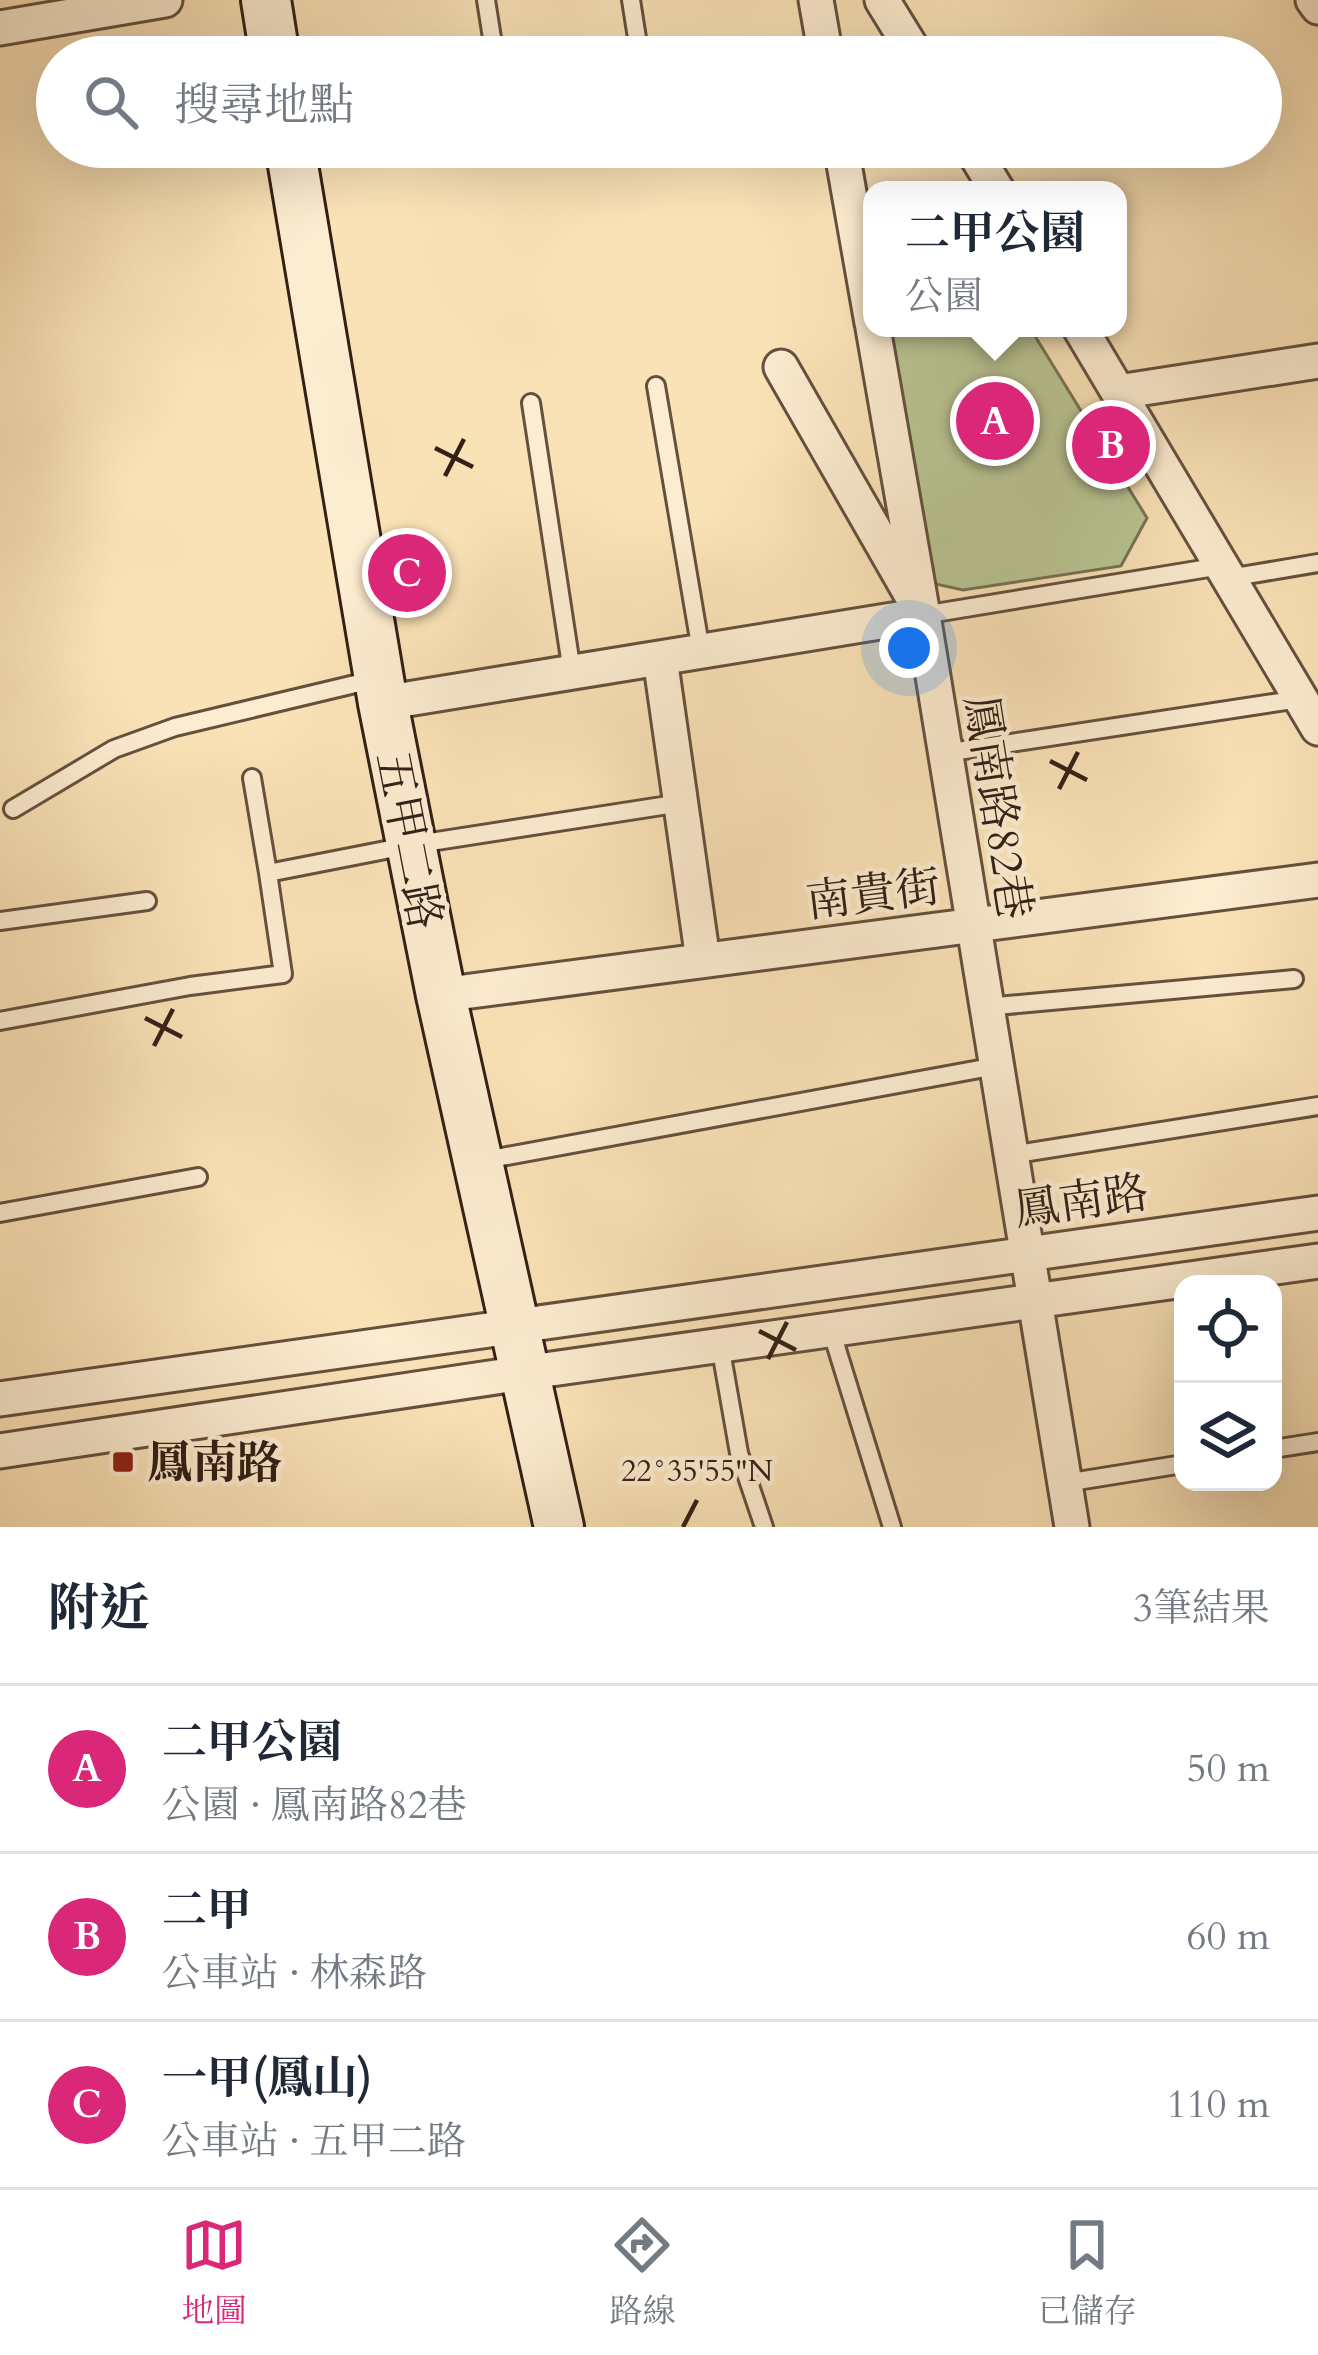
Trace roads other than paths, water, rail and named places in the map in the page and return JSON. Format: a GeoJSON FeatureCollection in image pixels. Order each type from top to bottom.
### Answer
{"type":"FeatureCollection","features":[{"type":"Feature","properties":{"kind":"main road"},"geometry":{"type":"LineString","coordinates":[[266,0],[272,36]]}},
{"type":"Feature","properties":{"kind":"main road","name":"五甲二路"},"geometry":{"type":"LineString","coordinates":[[294,168],[381,691],[440,994],[559,1527]]}},
{"type":"Feature","properties":{"kind":"street"},"geometry":{"type":"LineString","coordinates":[[0,28],[165,0]]}},
{"type":"Feature","properties":{"kind":"street"},"geometry":{"type":"LineString","coordinates":[[816,0],[822,36]]}},
{"type":"Feature","properties":{"kind":"street"},"geometry":{"type":"LineString","coordinates":[[882,0],[903,36]]}},
{"type":"Feature","properties":{"kind":"street","name":"鳳南路82巷"},"geometry":{"type":"LineString","coordinates":[[845,168],[863,274]]}},
{"type":"Feature","properties":{"kind":"street","name":"鳳南路82巷"},"geometry":{"type":"LineString","coordinates":[[874,337],[1072,1527]]}},
{"type":"Feature","properties":{"kind":"street"},"geometry":{"type":"LineString","coordinates":[[1085,337],[1312,708]]}},
{"type":"Feature","properties":{"kind":"street"},"geometry":{"type":"LineString","coordinates":[[1118,392],[1318,361]]}},
{"type":"Feature","properties":{"kind":"street"},"geometry":{"type":"LineString","coordinates":[[381,691],[572,672],[923,615],[781,367]]}},
{"type":"Feature","properties":{"kind":"street"},"geometry":{"type":"LineString","coordinates":[[660,658],[703,960]]}},
{"type":"Feature","properties":{"kind":"street","name":"南貴街"},"geometry":{"type":"LineString","coordinates":[[440,994],[1318,880]]}},
{"type":"Feature","properties":{"kind":"street","name":"鳳南路"},"geometry":{"type":"LineString","coordinates":[[0,1399],[1318,1213]]}},
{"type":"Feature","properties":{"kind":"street","name":"鳳南路"},"geometry":{"type":"LineString","coordinates":[[0,1451],[1318,1261]]}},
{"type":"Feature","properties":{"kind":"lane"},"geometry":{"type":"LineString","coordinates":[[486,0],[492,36]]}},
{"type":"Feature","properties":{"kind":"lane"},"geometry":{"type":"LineString","coordinates":[[631,0],[637,36]]}},
{"type":"Feature","properties":{"kind":"lane"},"geometry":{"type":"LineString","coordinates":[[656,386],[701,651]]}},
{"type":"Feature","properties":{"kind":"lane"},"geometry":{"type":"LineString","coordinates":[[531,403],[572,672]]}},
{"type":"Feature","properties":{"kind":"lane"},"geometry":{"type":"LineString","coordinates":[[923,615],[1318,563]]}},
{"type":"Feature","properties":{"kind":"lane"},"geometry":{"type":"LineString","coordinates":[[14,809],[114,749],[175,727],[381,691]]}},
{"type":"Feature","properties":{"kind":"lane"},"geometry":{"type":"LineString","coordinates":[[945,753],[1312,708]]}},
{"type":"Feature","properties":{"kind":"lane"},"geometry":{"type":"LineString","coordinates":[[0,1021],[283,974],[252,778]]}},
{"type":"Feature","properties":{"kind":"lane"},"geometry":{"type":"LineString","coordinates":[[268,873],[681,802]]}},
{"type":"Feature","properties":{"kind":"lane"},"geometry":{"type":"LineString","coordinates":[[0,921],[146,901]]}},
{"type":"Feature","properties":{"kind":"lane"},"geometry":{"type":"LineString","coordinates":[[986,1007],[1294,979]]}},
{"type":"Feature","properties":{"kind":"lane"},"geometry":{"type":"LineString","coordinates":[[478,1162],[996,1066]]}},
{"type":"Feature","properties":{"kind":"lane"},"geometry":{"type":"LineString","coordinates":[[1010,1155],[1318,1106]]}},
{"type":"Feature","properties":{"kind":"lane"},"geometry":{"type":"LineString","coordinates":[[0,1213],[199,1177]]}},
{"type":"Feature","properties":{"kind":"lane"},"geometry":{"type":"LineString","coordinates":[[831,1330],[892,1527]]}},
{"type":"Feature","properties":{"kind":"lane"},"geometry":{"type":"LineString","coordinates":[[720,1345],[739,1453],[764,1527]]}},
{"type":"Feature","properties":{"kind":"lane"},"geometry":{"type":"LineString","coordinates":[[1282,1448],[1318,1442]]}},
{"type":"Feature","properties":{"kind":"lane"},"geometry":{"type":"LineString","coordinates":[[1065,1483],[1174,1465]]}},
{"type":"Feature","properties":{"kind":"place","name":"二甲公園"},"geometry":{"type":"Point","coordinates":[995,421]}},
{"type":"Feature","properties":{"kind":"place","name":"二甲"},"geometry":{"type":"Point","coordinates":[1111,445]}},
{"type":"Feature","properties":{"kind":"place","name":"一甲(鳳山)"},"geometry":{"type":"Point","coordinates":[407,573]}},
{"type":"Feature","properties":{"kind":"place","name":"鳳南路"},"geometry":{"type":"Point","coordinates":[123,1462]}}]}
